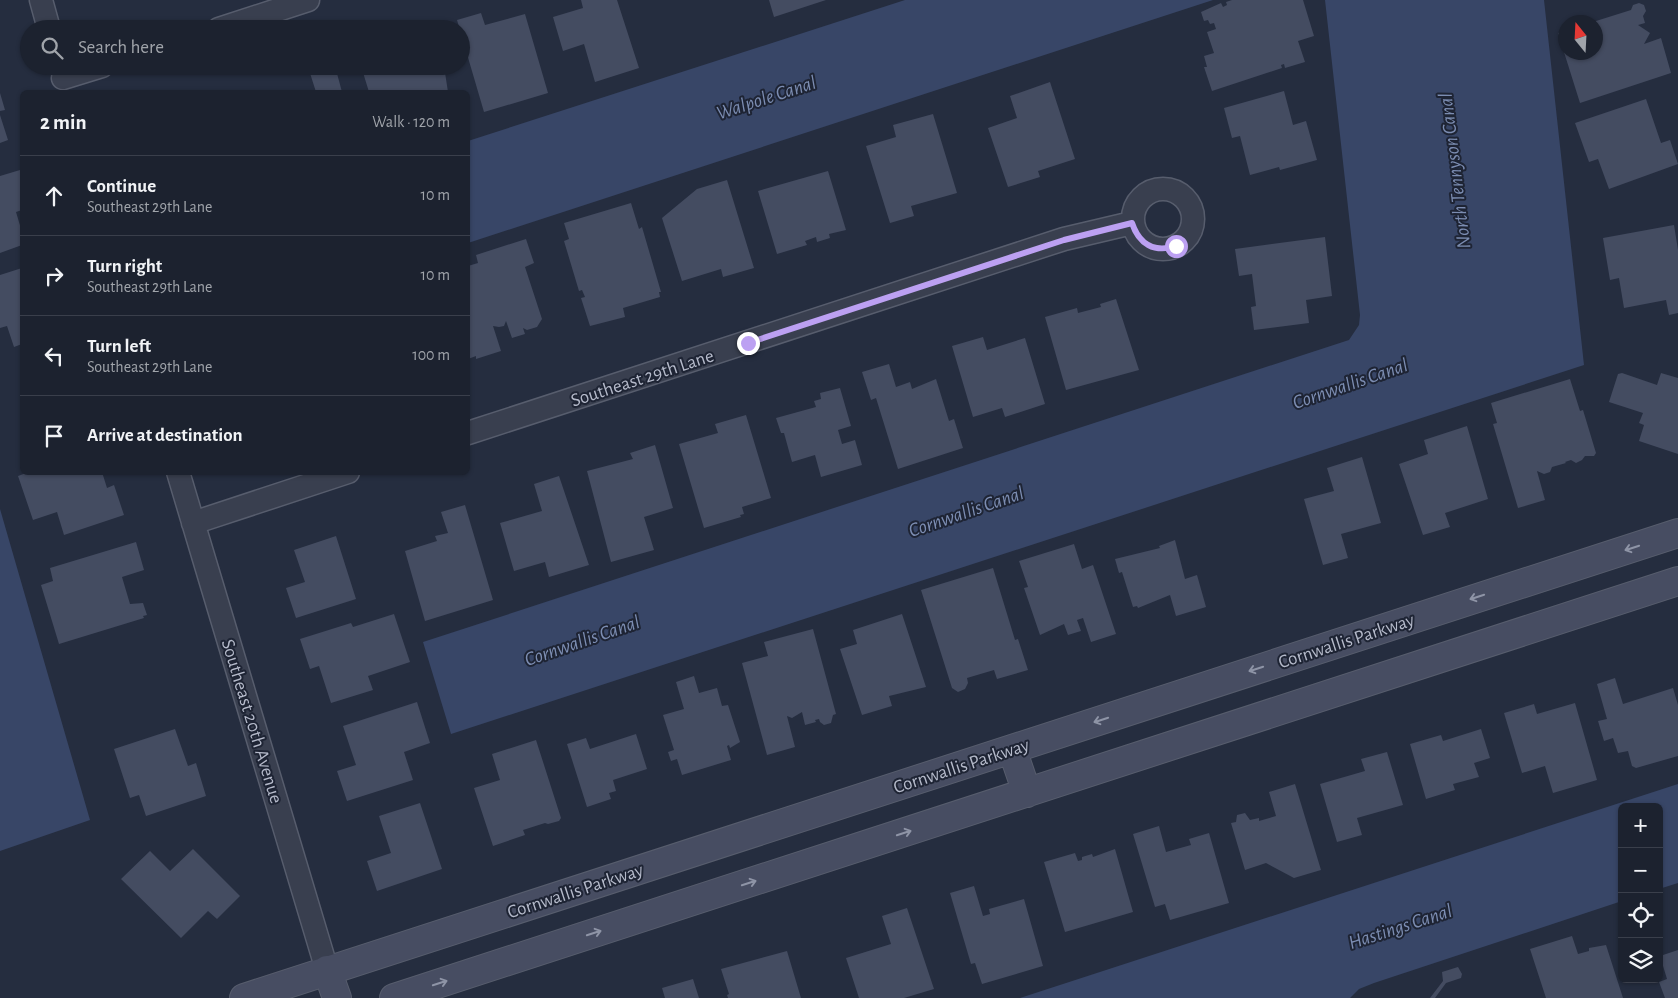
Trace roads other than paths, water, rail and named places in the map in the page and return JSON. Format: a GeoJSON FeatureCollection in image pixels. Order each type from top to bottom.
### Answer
{"type":"FeatureCollection","features":[{"type":"Feature","properties":{"kind":"street"},"geometry":{"type":"LineString","coordinates":[[41,0],[47,20]]}},
{"type":"Feature","properties":{"kind":"street"},"geometry":{"type":"LineString","coordinates":[[247,20],[308,0]]}},
{"type":"Feature","properties":{"kind":"street","name":"Southeast 29th Lane"},"geometry":{"type":"LineString","coordinates":[[470,432],[1064,240],[1132,223]]}},
{"type":"Feature","properties":{"kind":"street","name":"Southeast 20th Avenue"},"geometry":{"type":"LineString","coordinates":[[179,475],[327,970]]}},
{"type":"Feature","properties":{"kind":"street"},"geometry":{"type":"LineString","coordinates":[[193,523],[339,475]]}},
{"type":"Feature","properties":{"kind":"street","name":"Cornwallis Parkway"},"geometry":{"type":"LineString","coordinates":[[244,998],[1678,533]]}},
{"type":"Feature","properties":{"kind":"street"},"geometry":{"type":"LineString","coordinates":[[394,998],[1678,581]]}},
{"type":"Feature","properties":{"kind":"street"},"geometry":{"type":"LineString","coordinates":[[1012,749],[1027,793]]}},
{"type":"Feature","properties":{"kind":"street"},"geometry":{"type":"LineString","coordinates":[[327,970],[337,998]]}},
{"type":"Feature","properties":{"kind":"water","name":"Walpole Canal"},"geometry":{"type":"Polygon","coordinates":[[[905,0],[1213,0],[470,242],[470,140],[905,0]]]}},
{"type":"Feature","properties":{"kind":"water"},"geometry":{"type":"Polygon","coordinates":[[[1325,0],[1544,0],[1584,365],[451,734],[423,642],[1349,340],[1359,325],[1360,315],[1325,0]]]}},
{"type":"Feature","properties":{"kind":"water"},"geometry":{"type":"Polygon","coordinates":[[[0,509],[90,820],[0,851],[0,509]]]}},
{"type":"Feature","properties":{"kind":"water"},"geometry":{"type":"Polygon","coordinates":[[[1678,784],[1678,883],[1663,888],[1663,803],[1620,803],[1678,784]]]}},
{"type":"Feature","properties":{"kind":"water","name":"Hastings Canal"},"geometry":{"type":"Polygon","coordinates":[[[1618,804],[1618,902],[1374,983],[1359,989],[1350,998],[1020,998],[1618,804]]]}},
{"type":"Feature","properties":{"kind":"water label","name":"North Tennyson Canal"},"geometry":{"type":"Point","coordinates":[1454,171]}},
{"type":"Feature","properties":{"kind":"water label","name":"Cornwallis Canal"},"geometry":{"type":"Point","coordinates":[1350,383]}},
{"type":"Feature","properties":{"kind":"water label","name":"Cornwallis Canal"},"geometry":{"type":"Point","coordinates":[966,511]}},
{"type":"Feature","properties":{"kind":"water label","name":"Cornwallis Canal"},"geometry":{"type":"Point","coordinates":[582,640]}}]}
